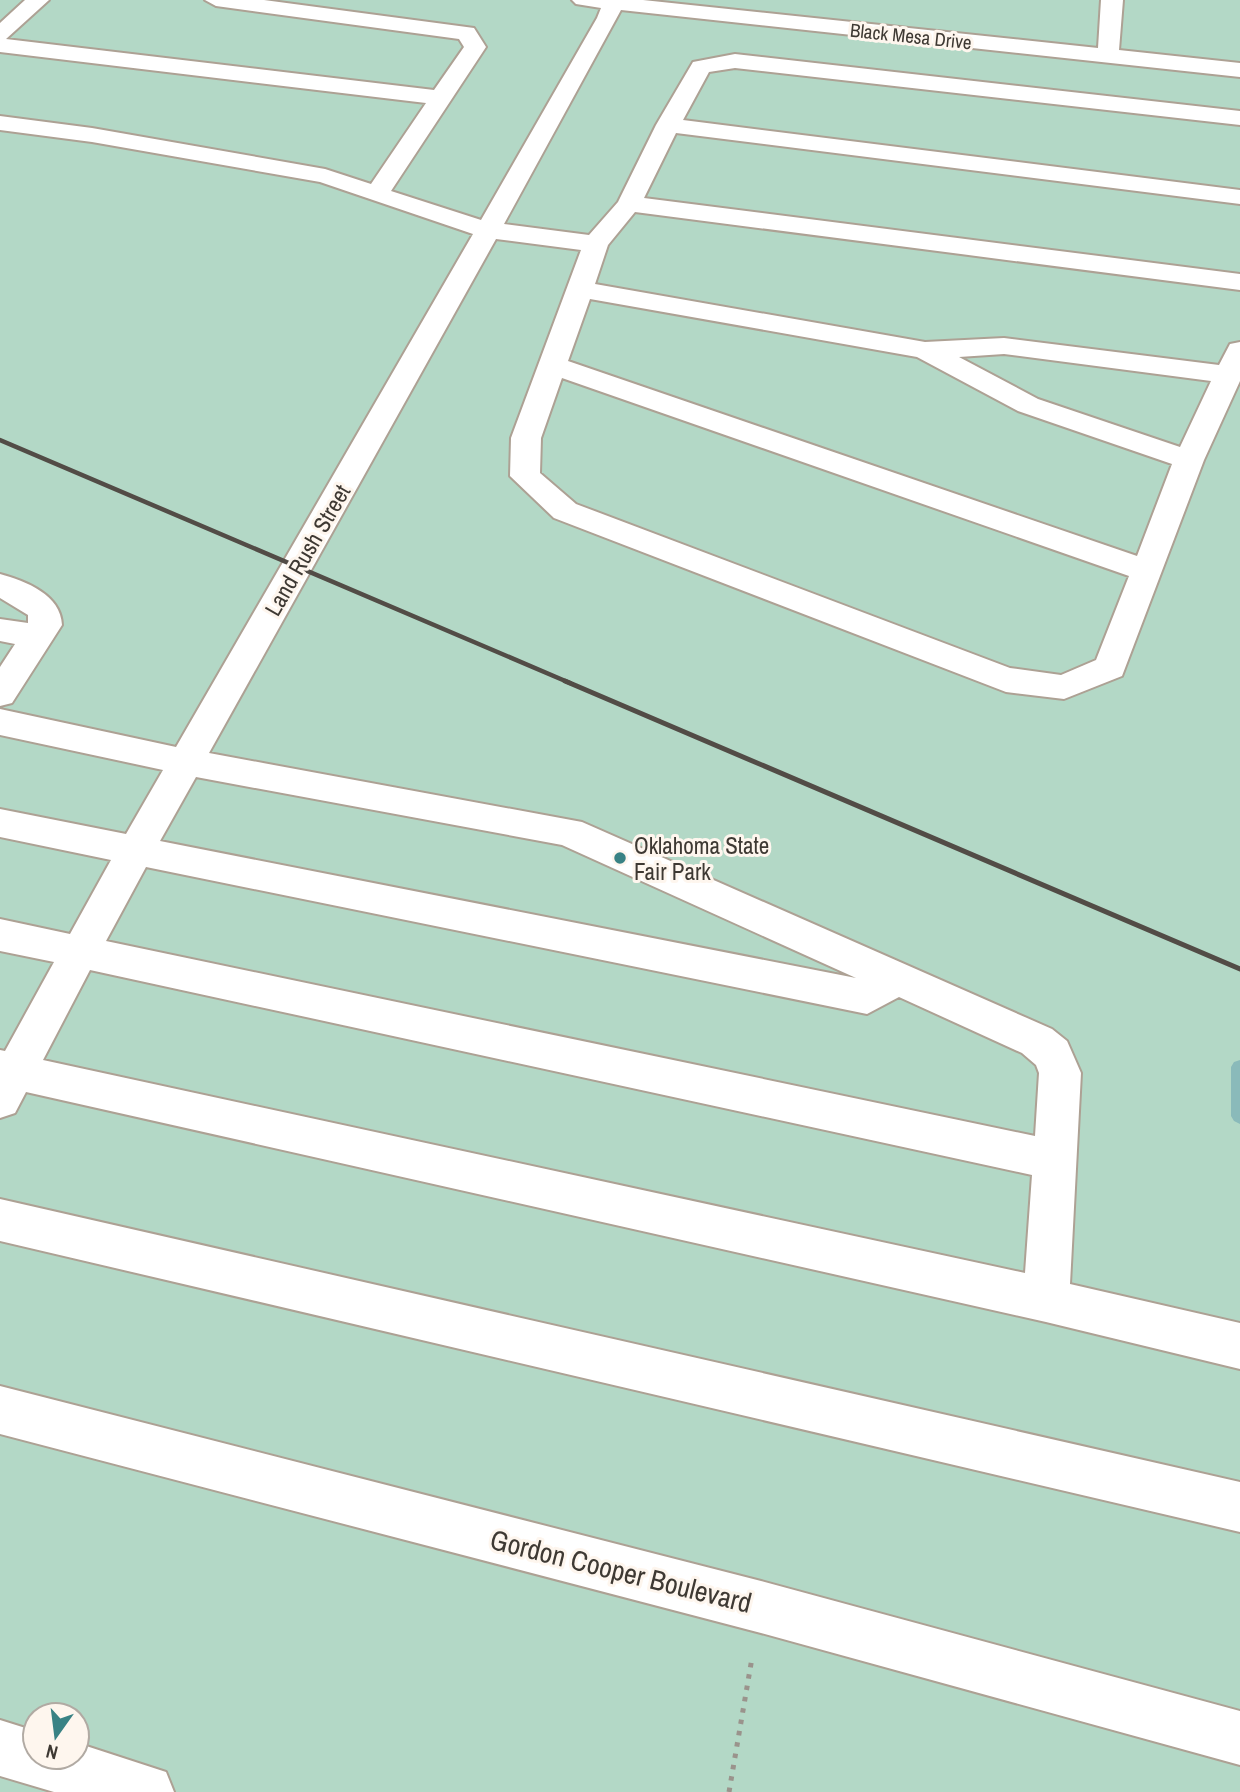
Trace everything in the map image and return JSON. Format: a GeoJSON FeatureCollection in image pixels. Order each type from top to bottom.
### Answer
{"type":"FeatureCollection","features":[{"type":"Feature","properties":{"kind":"street"},"geometry":{"type":"LineString","coordinates":[[0,34],[38,0]]}},
{"type":"Feature","properties":{"kind":"street"},"geometry":{"type":"LineString","coordinates":[[216,0],[466,33],[475,47],[377,193]]}},
{"type":"Feature","properties":{"kind":"street"},"geometry":{"type":"LineString","coordinates":[[1108,56],[1112,0]]}},
{"type":"Feature","properties":{"kind":"street","name":"Black Mesa Drive"},"geometry":{"type":"LineString","coordinates":[[603,1],[1240,70]]}},
{"type":"Feature","properties":{"kind":"street","name":"Land Rush Street"},"geometry":{"type":"LineString","coordinates":[[5,1080],[608,18],[603,1]]}},
{"type":"Feature","properties":{"kind":"street"},"geometry":{"type":"LineString","coordinates":[[0,45],[441,99]]}},
{"type":"Feature","properties":{"kind":"street"},"geometry":{"type":"LineString","coordinates":[[580,289],[925,351],[1004,346],[1234,362],[1189,460],[1144,570],[1110,668],[1064,687],[1006,680],[565,511],[524,476],[526,438],[596,244],[629,204],[668,125],[701,67],[735,61],[1240,118]]}},
{"type":"Feature","properties":{"kind":"street"},"geometry":{"type":"LineString","coordinates":[[0,123],[92,135],[325,176],[414,208],[488,230],[596,244]]}},
{"type":"Feature","properties":{"kind":"street"},"geometry":{"type":"LineString","coordinates":[[668,125],[1240,197]]}},
{"type":"Feature","properties":{"kind":"street"},"geometry":{"type":"LineString","coordinates":[[629,204],[1240,282]]}},
{"type":"Feature","properties":{"kind":"street"},"geometry":{"type":"LineString","coordinates":[[925,351],[1028,405],[1189,460]]}},
{"type":"Feature","properties":{"kind":"street"},"geometry":{"type":"LineString","coordinates":[[553,365],[1144,570]]}},
{"type":"Feature","properties":{"kind":"street"},"geometry":{"type":"LineString","coordinates":[[0,585],[37,603],[45,612],[45,625],[0,694]]}},
{"type":"Feature","properties":{"kind":"street"},"geometry":{"type":"LineString","coordinates":[[0,630],[37,636]]}},
{"type":"Feature","properties":{"kind":"street"},"geometry":{"type":"LineString","coordinates":[[0,722],[187,762],[569,831],[1037,1041],[1052,1054],[1060,1073],[1046,1300]]}},
{"type":"Feature","properties":{"kind":"street"},"geometry":{"type":"LineString","coordinates":[[0,823],[867,997],[896,978]]}},
{"type":"Feature","properties":{"kind":"street"},"geometry":{"type":"LineString","coordinates":[[0,936],[1055,1160]]}},
{"type":"Feature","properties":{"kind":"street"},"geometry":{"type":"LineString","coordinates":[[5,1080],[1046,1300],[1240,1346]]}},
{"type":"Feature","properties":{"kind":"street"},"geometry":{"type":"LineString","coordinates":[[0,1220],[1240,1507]]}},
{"type":"Feature","properties":{"kind":"street","name":"Gordon Cooper Boulevard"},"geometry":{"type":"LineString","coordinates":[[0,1410],[761,1607],[1240,1738]]}},
{"type":"Feature","properties":{"kind":"street"},"geometry":{"type":"LineString","coordinates":[[0,1748],[146,1792]]}},
{"type":"Feature","properties":{"kind":"path"},"geometry":{"type":"LineString","coordinates":[[729,1792],[761,1607]]}},
{"type":"Feature","properties":{"kind":"green space","name":"Oklahoma State Fair Park"},"geometry":{"type":"Polygon","coordinates":[[[0,0],[1240,0],[1240,1792],[0,1792],[0,0]]]}},
{"type":"Feature","properties":{"kind":"waterway"},"geometry":{"type":"LineString","coordinates":[[1240,1067],[1240,1116]]}},
{"type":"Feature","properties":{"kind":"railway"},"geometry":{"type":"LineString","coordinates":[[0,440],[570,683]]}},
{"type":"Feature","properties":{"kind":"railway"},"geometry":{"type":"LineString","coordinates":[[565,681],[1240,969]]}},
{"type":"Feature","properties":{"kind":"place","name":"Oklahoma State Fair Park"},"geometry":{"type":"Point","coordinates":[620,858]}}]}
